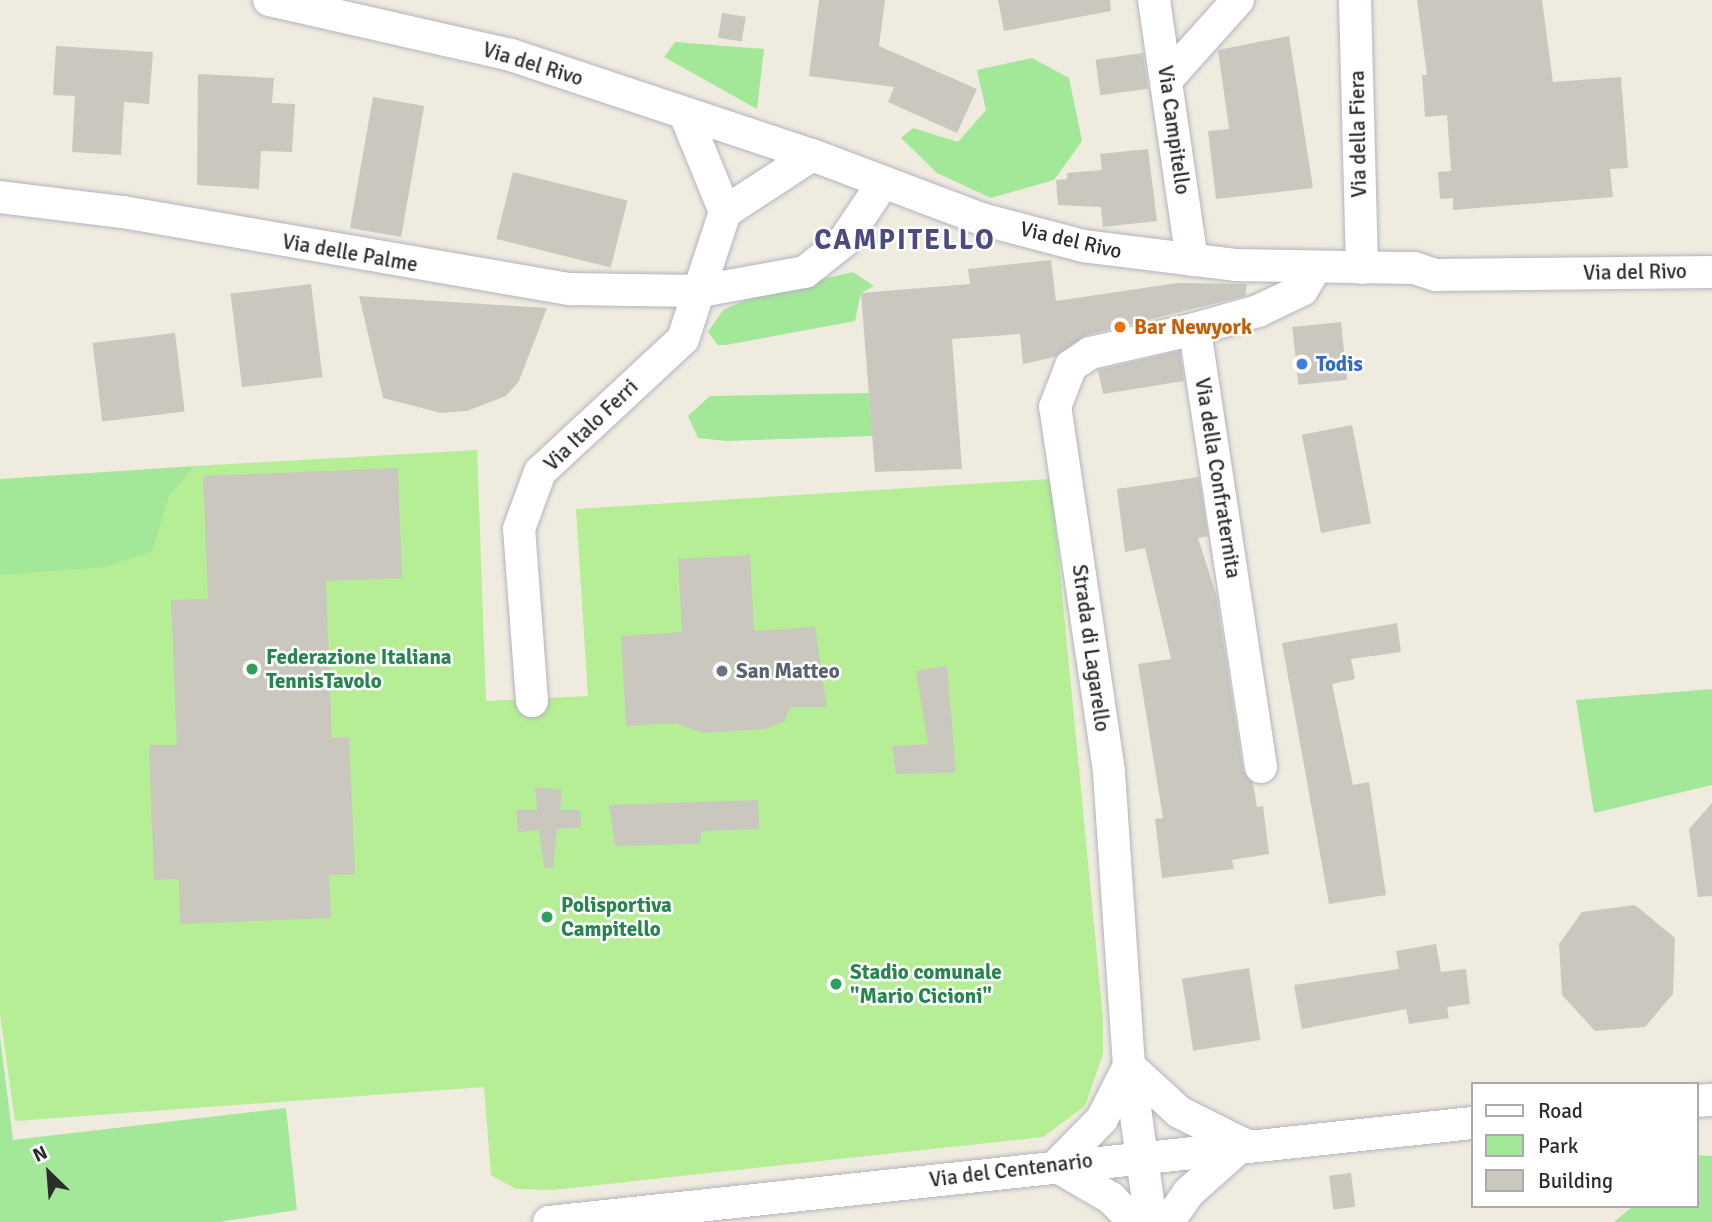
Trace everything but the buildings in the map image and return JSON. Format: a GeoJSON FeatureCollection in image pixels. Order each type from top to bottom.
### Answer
{"type":"FeatureCollection","features":[{"type":"Feature","properties":{"kind":"street","name":"Via del Rivo"},"geometry":{"type":"LineString","coordinates":[[269,0],[379,11],[812,155],[882,184],[1083,246],[1192,260],[1315,268],[1414,268],[1436,275],[1712,272]]}},
{"type":"Feature","properties":{"kind":"street","name":"Via Campitello"},"geometry":{"type":"LineString","coordinates":[[1154,0],[1168,78],[1192,260]]}},
{"type":"Feature","properties":{"kind":"street"},"geometry":{"type":"LineString","coordinates":[[1168,78],[1238,0]]}},
{"type":"Feature","properties":{"kind":"street","name":"Via della Fiera"},"geometry":{"type":"LineString","coordinates":[[1355,0],[1362,268]]}},
{"type":"Feature","properties":{"kind":"street"},"geometry":{"type":"LineString","coordinates":[[685,114],[725,212],[701,291]]}},
{"type":"Feature","properties":{"kind":"street"},"geometry":{"type":"LineString","coordinates":[[725,212],[812,155]]}},
{"type":"Feature","properties":{"kind":"street","name":"Via delle Palme"},"geometry":{"type":"LineString","coordinates":[[0,197],[123,212],[571,289],[701,291],[805,272],[844,241],[882,184]]}},
{"type":"Feature","properties":{"kind":"street"},"geometry":{"type":"LineString","coordinates":[[1195,329],[1258,311],[1302,290],[1315,268]]}},
{"type":"Feature","properties":{"kind":"street","name":"Via Italo Ferri"},"geometry":{"type":"LineString","coordinates":[[532,701],[519,528],[540,472],[683,339],[701,291]]}},
{"type":"Feature","properties":{"kind":"street","name":"Via della Confraternita"},"geometry":{"type":"LineString","coordinates":[[1195,329],[1261,767]]}},
{"type":"Feature","properties":{"kind":"street","name":"Strada di Lagarello"},"geometry":{"type":"LineString","coordinates":[[1151,1222],[1129,1066],[1109,771],[1055,407],[1071,366],[1090,353],[1195,329]]}},
{"type":"Feature","properties":{"kind":"street"},"geometry":{"type":"LineString","coordinates":[[1135,1222],[1111,1198],[1056,1166],[1102,1118],[1129,1066],[1179,1112],[1243,1144],[1188,1193],[1168,1222]]}},
{"type":"Feature","properties":{"kind":"street","name":"Via del Centenario"},"geometry":{"type":"LineString","coordinates":[[549,1222],[1056,1166],[1140,1154],[1470,1123]]}},
{"type":"Feature","properties":{"kind":"green space"},"geometry":{"type":"Polygon","coordinates":[[[675,42],[764,49],[757,109],[664,57],[675,42]]]}},
{"type":"Feature","properties":{"kind":"green space"},"geometry":{"type":"Polygon","coordinates":[[[1032,58],[1069,78],[1082,141],[1054,180],[991,198],[937,173],[901,138],[913,128],[958,142],[986,110],[977,70],[1032,58]]]}},
{"type":"Feature","properties":{"kind":"green space"},"geometry":{"type":"Polygon","coordinates":[[[853,272],[874,286],[861,293],[855,321],[726,345],[718,345],[708,332],[723,310],[762,293],[853,272]]]}},
{"type":"Feature","properties":{"kind":"green space"},"geometry":{"type":"Polygon","coordinates":[[[869,393],[873,436],[727,441],[698,438],[688,416],[710,396],[869,393]]]}},
{"type":"Feature","properties":{"kind":"green space","name":"Polisportiva Campitello"},"geometry":{"type":"Polygon","coordinates":[[[477,450],[486,701],[588,696],[576,509],[1051,479],[1103,1018],[1103,1054],[1085,1106],[1043,1137],[552,1190],[516,1189],[491,1175],[484,1087],[15,1121],[0,1014],[0,575],[104,567],[153,551],[169,496],[195,466],[477,450]]]}},
{"type":"Feature","properties":{"kind":"green space"},"geometry":{"type":"Polygon","coordinates":[[[195,466],[169,497],[153,551],[0,831],[0,479],[195,466]]]}},
{"type":"Feature","properties":{"kind":"green space"},"geometry":{"type":"Polygon","coordinates":[[[1712,689],[1712,785],[1594,813],[1576,700],[1712,689]]]}},
{"type":"Feature","properties":{"kind":"green space"},"geometry":{"type":"Polygon","coordinates":[[[0,1036],[13,1140],[286,1108],[297,1210],[219,1222],[0,1222],[0,1036]]]}},
{"type":"Feature","properties":{"kind":"green space"},"geometry":{"type":"Polygon","coordinates":[[[1698,1155],[1712,1156],[1712,1222],[1614,1222],[1631,1208],[1698,1208],[1698,1155]]]}},
{"type":"Feature","properties":{"kind":"place","name":"Bar Newyork"},"geometry":{"type":"Point","coordinates":[1120,327]}},
{"type":"Feature","properties":{"kind":"place","name":"Todis"},"geometry":{"type":"Point","coordinates":[1302,364]}},
{"type":"Feature","properties":{"kind":"place","name":"Federazione Italiana TennisTavolo"},"geometry":{"type":"Point","coordinates":[252,669]}},
{"type":"Feature","properties":{"kind":"place","name":"San Matteo"},"geometry":{"type":"Point","coordinates":[722,671]}},
{"type":"Feature","properties":{"kind":"place","name":"Polisportiva Campitello"},"geometry":{"type":"Point","coordinates":[547,917]}},
{"type":"Feature","properties":{"kind":"place","name":"Stadio comunale \"Mario Cicioni\""},"geometry":{"type":"Point","coordinates":[836,984]}},
{"type":"Feature","properties":{"kind":"district","name":"CAMPITELLO"},"geometry":{"type":"Point","coordinates":[905,240]}}]}
